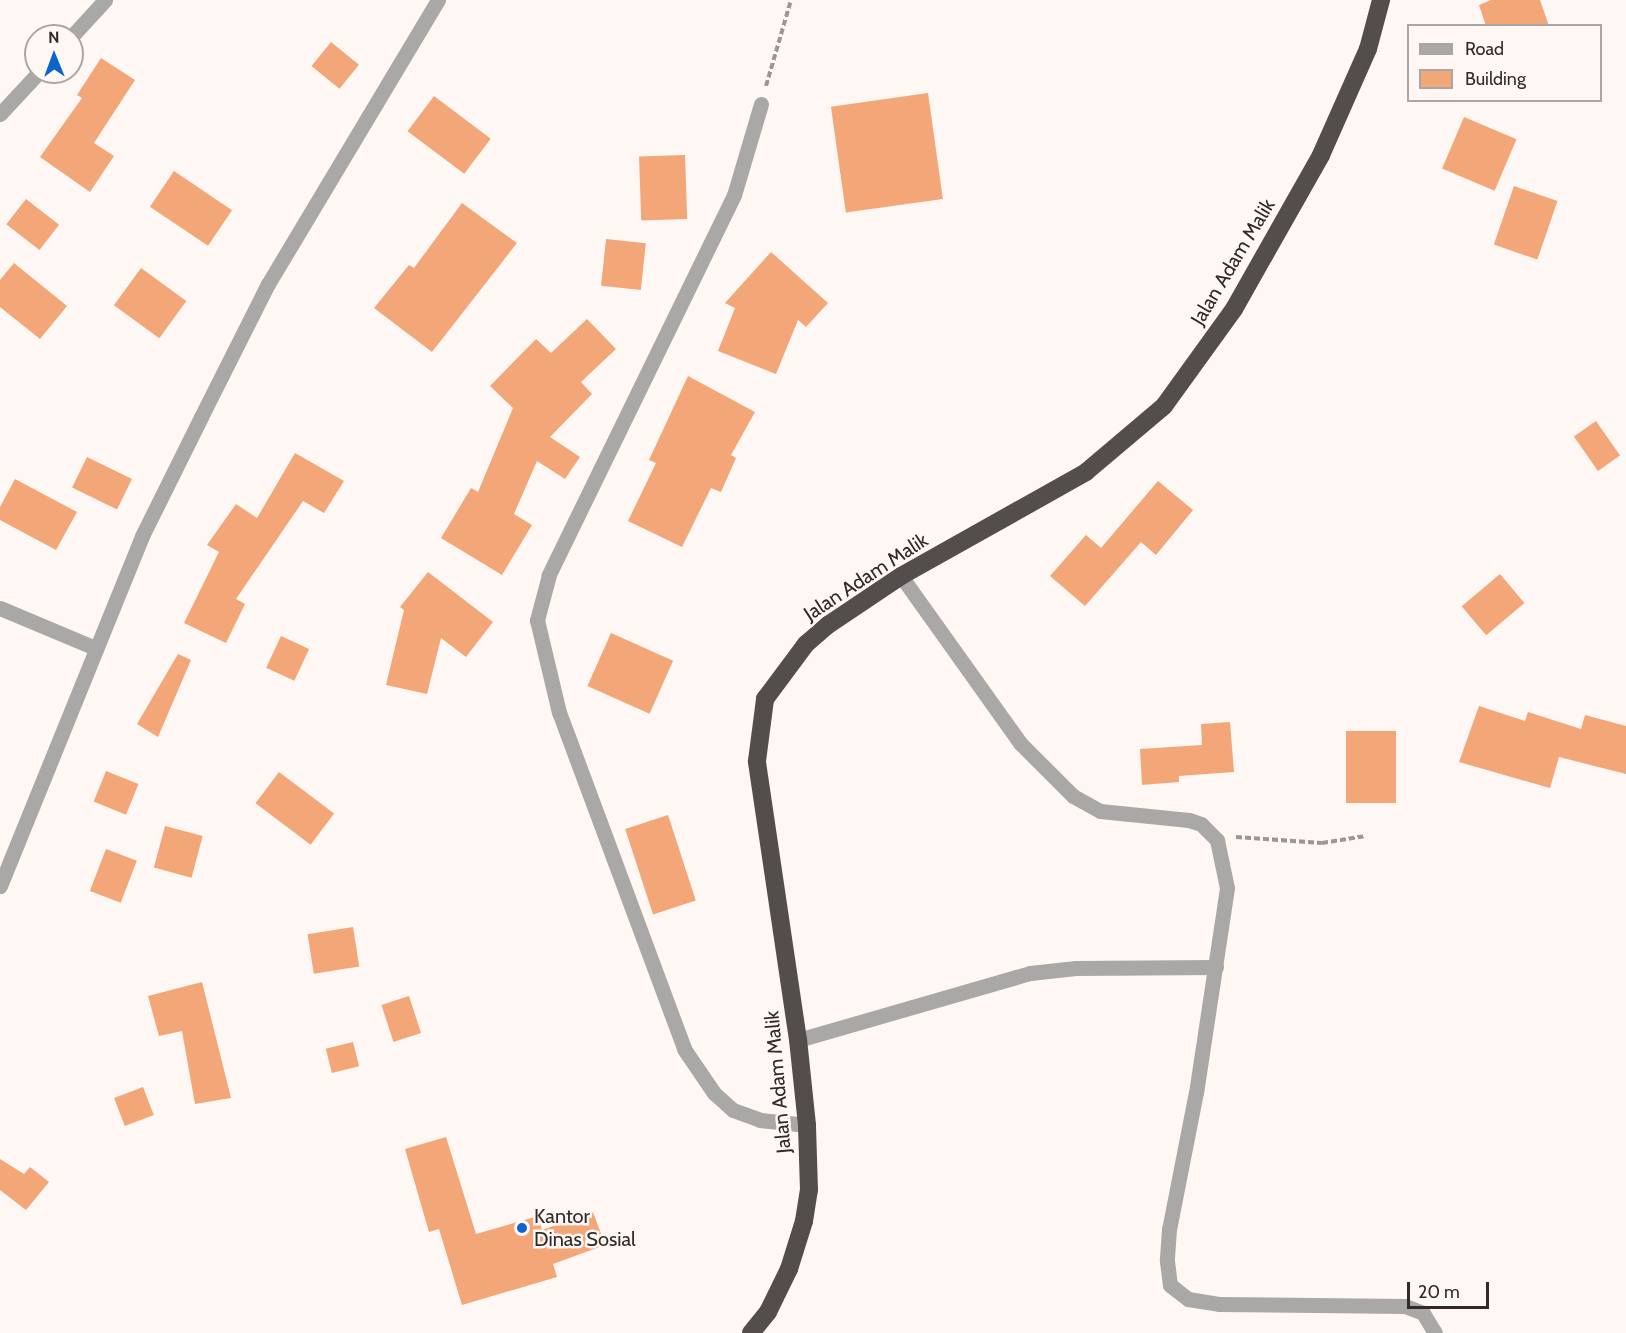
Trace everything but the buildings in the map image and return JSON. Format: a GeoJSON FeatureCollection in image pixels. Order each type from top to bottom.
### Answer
{"type":"FeatureCollection","features":[{"type":"Feature","properties":{"kind":"highway","name":"Jalan Adam Malik"},"geometry":{"type":"LineString","coordinates":[[751,1333],[768,1312],[789,1269],[804,1221],[809,1190],[807,1125],[798,1040],[758,761],[765,699],[806,644],[901,576],[1086,472],[1164,406],[1234,309],[1321,155],[1368,48],[1381,0]]}},
{"type":"Feature","properties":{"kind":"street"},"geometry":{"type":"LineString","coordinates":[[83,24],[105,0]]}},
{"type":"Feature","properties":{"kind":"street"},"geometry":{"type":"LineString","coordinates":[[0,886],[142,536],[268,284],[438,0]]}},
{"type":"Feature","properties":{"kind":"street"},"geometry":{"type":"LineString","coordinates":[[0,114],[28,84]]}},
{"type":"Feature","properties":{"kind":"street"},"geometry":{"type":"LineString","coordinates":[[761,104],[734,195],[549,575],[537,620],[559,712],[684,1049],[714,1093],[733,1110],[760,1120],[807,1125]]}},
{"type":"Feature","properties":{"kind":"street"},"geometry":{"type":"LineString","coordinates":[[901,576],[1020,743],[1073,796],[1100,811],[1189,820],[1201,824],[1218,840],[1227,888],[1216,968],[1169,1229],[1167,1261],[1170,1285],[1188,1299],[1219,1304],[1405,1306],[1423,1313],[1435,1333]]}},
{"type":"Feature","properties":{"kind":"street"},"geometry":{"type":"LineString","coordinates":[[0,608],[95,648]]}},
{"type":"Feature","properties":{"kind":"street"},"geometry":{"type":"LineString","coordinates":[[798,1040],[1030,974],[1076,968],[1216,968]]}},
{"type":"Feature","properties":{"kind":"path"},"geometry":{"type":"LineString","coordinates":[[761,104],[791,0]]}},
{"type":"Feature","properties":{"kind":"path"},"geometry":{"type":"LineString","coordinates":[[1218,840],[1219,836],[1322,843],[1365,836]]}},
{"type":"Feature","properties":{"kind":"place","name":"Kantor Dinas Sosial"},"geometry":{"type":"Point","coordinates":[522,1228]}}]}
